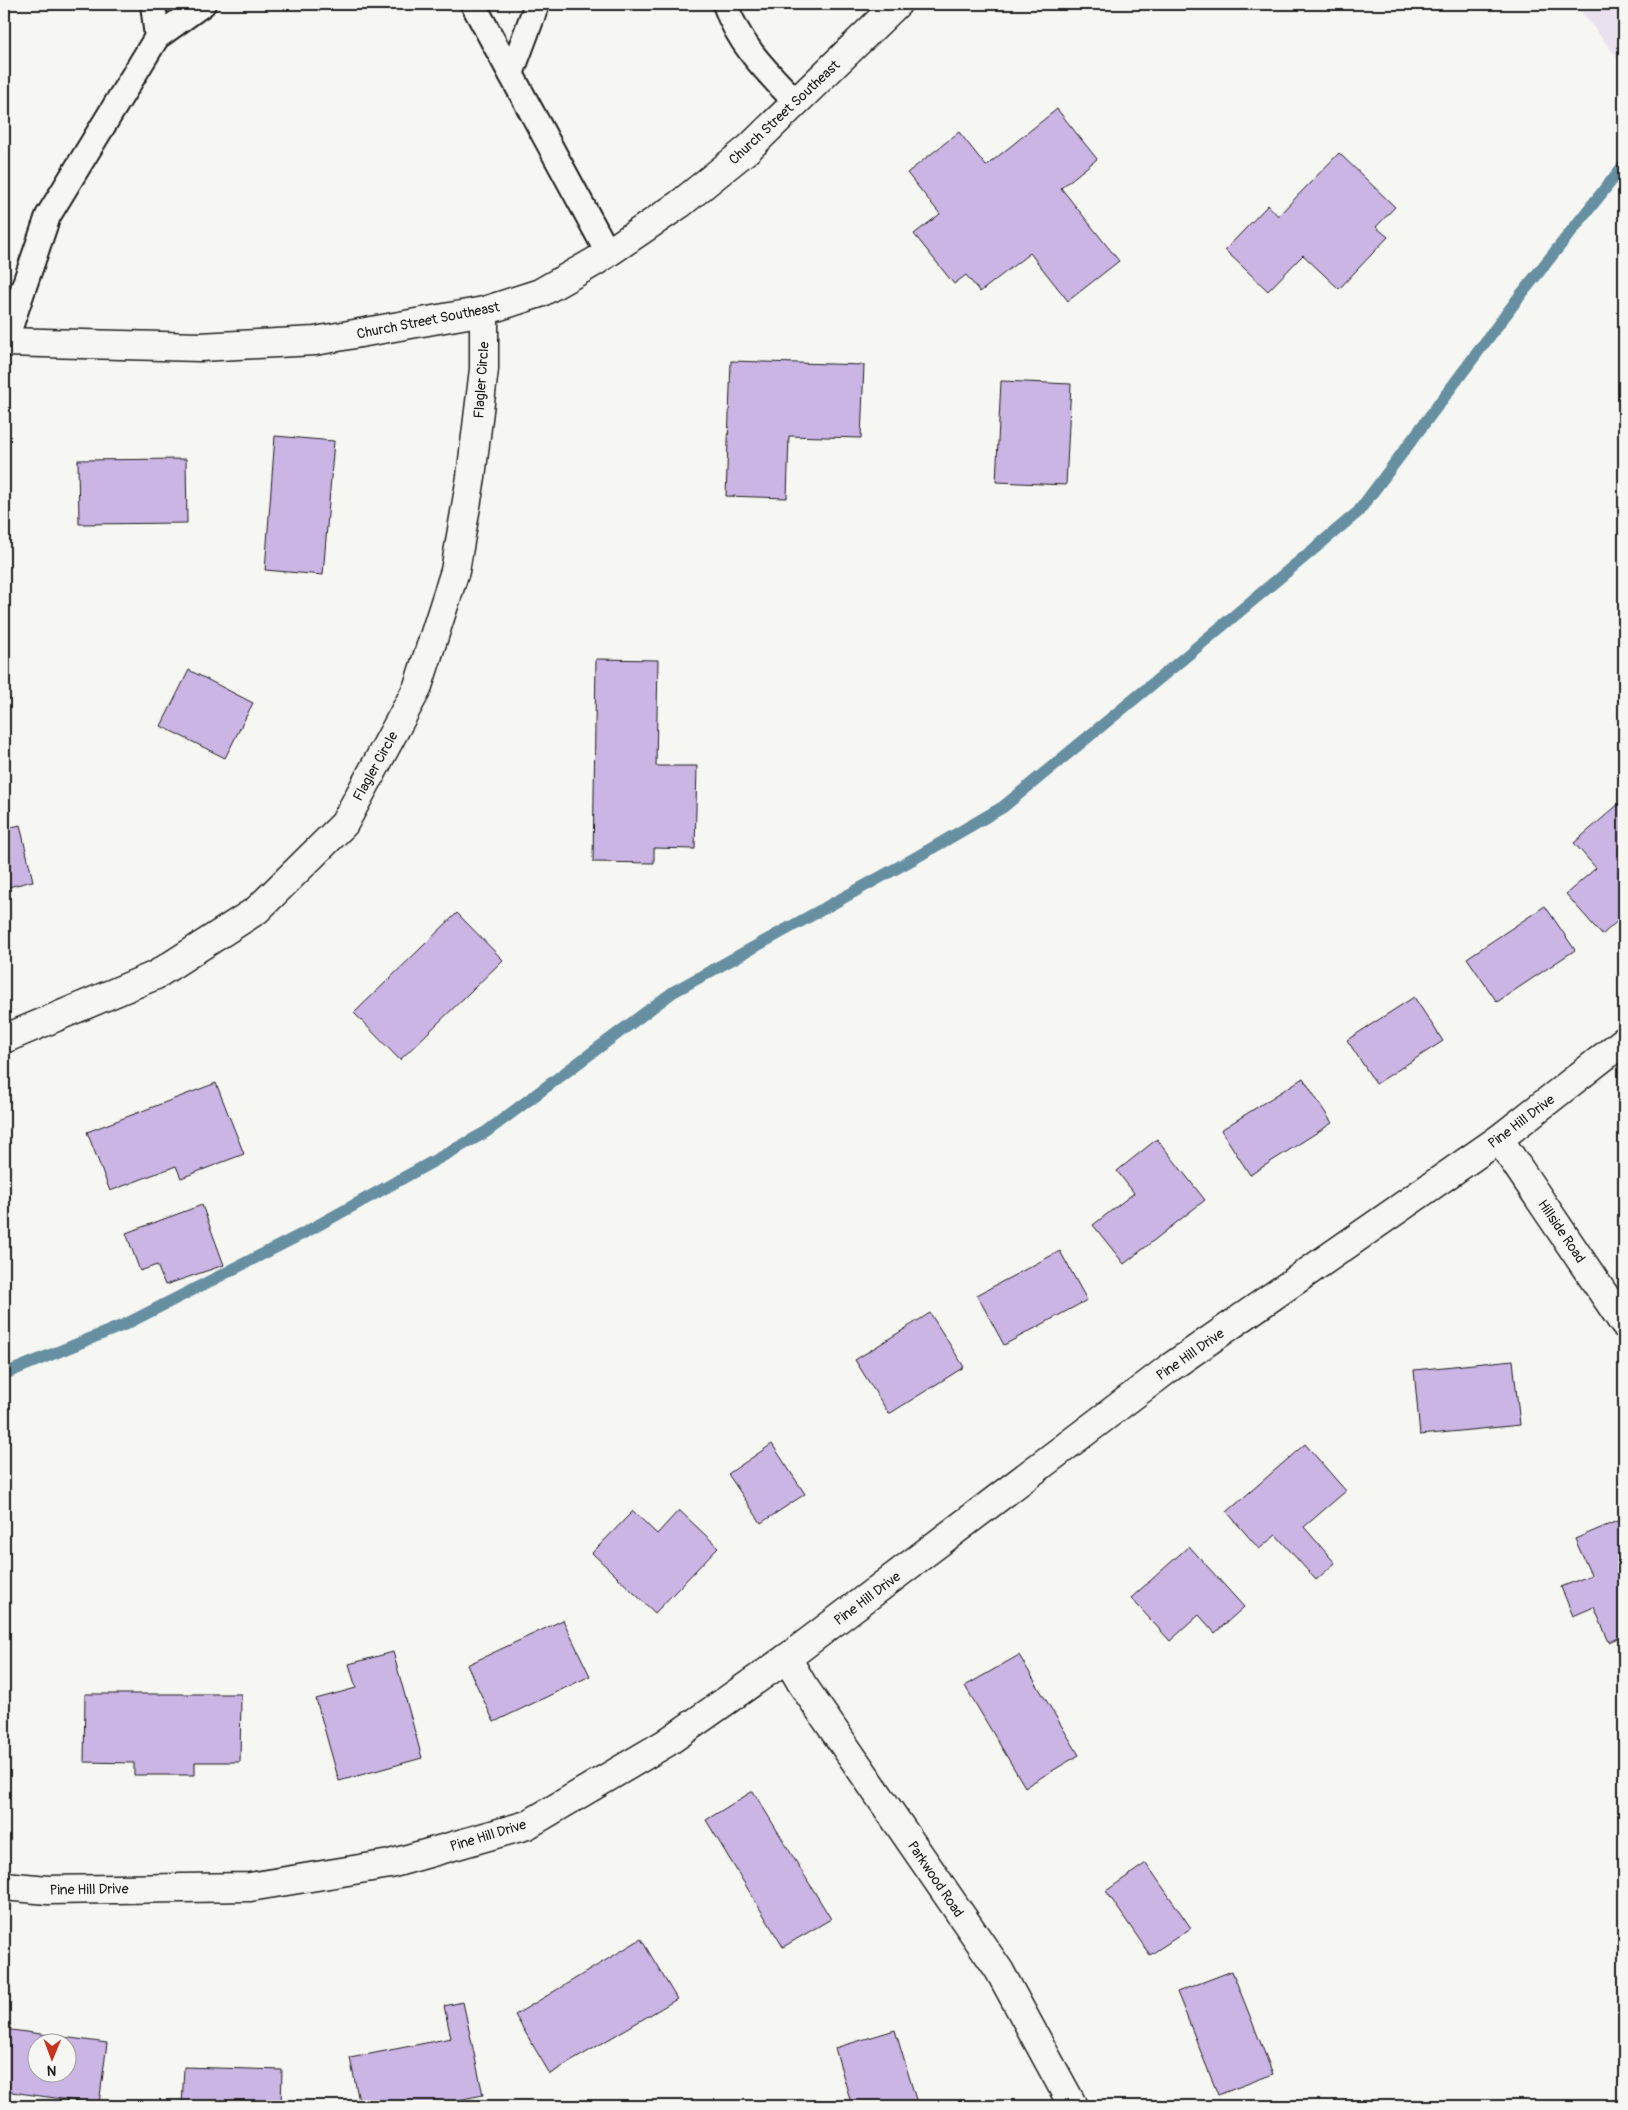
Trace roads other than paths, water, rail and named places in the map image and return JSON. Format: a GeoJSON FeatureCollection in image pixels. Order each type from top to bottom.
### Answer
{"type":"FeatureCollection","features":[{"type":"Feature","properties":{"kind":"street","name":"Church Street Southeast"},"geometry":{"type":"LineString","coordinates":[[4,342],[200,347],[315,341],[484,311],[540,293],[608,253],[680,204],[748,148],[896,4]]}},
{"type":"Feature","properties":{"kind":"street","name":"Flagler Circle"},"geometry":{"type":"LineString","coordinates":[[4,1039],[156,975],[257,910],[344,824],[417,689],[455,571],[471,477],[484,369],[484,311]]}},
{"type":"Feature","properties":{"kind":"street","name":"Pine Hill Drive"},"geometry":{"type":"LineString","coordinates":[[4,1886],[48,1890],[250,1886],[390,1864],[527,1825],[666,1743],[787,1658],[1168,1369],[1499,1138],[1624,1041]]}},
{"type":"Feature","properties":{"kind":"street","name":"Hillside Road"},"geometry":{"type":"LineString","coordinates":[[1499,1138],[1624,1324]]}},
{"type":"Feature","properties":{"kind":"street","name":"Parkwood Road"},"geometry":{"type":"LineString","coordinates":[[787,1658],[802,1684],[999,1970],[1072,2106]]}},
{"type":"Feature","properties":{"kind":"lane"},"geometry":{"type":"LineString","coordinates":[[153,4],[157,37]]}},
{"type":"Feature","properties":{"kind":"lane"},"geometry":{"type":"LineString","coordinates":[[4,342],[48,216],[157,37],[203,4]]}},
{"type":"Feature","properties":{"kind":"lane"},"geometry":{"type":"LineString","coordinates":[[473,4],[608,253]]}},
{"type":"Feature","properties":{"kind":"lane"},"geometry":{"type":"LineString","coordinates":[[511,74],[537,4]]}},
{"type":"Feature","properties":{"kind":"lane"},"geometry":{"type":"LineString","coordinates":[[725,4],[731,20],[748,50],[796,102]]}},
{"type":"Feature","properties":{"kind":"waterway"},"geometry":{"type":"LineString","coordinates":[[4,1374],[126,1324],[304,1233],[486,1132],[673,992],[1003,807],[1358,512],[1519,297],[1624,165]]}}]}
